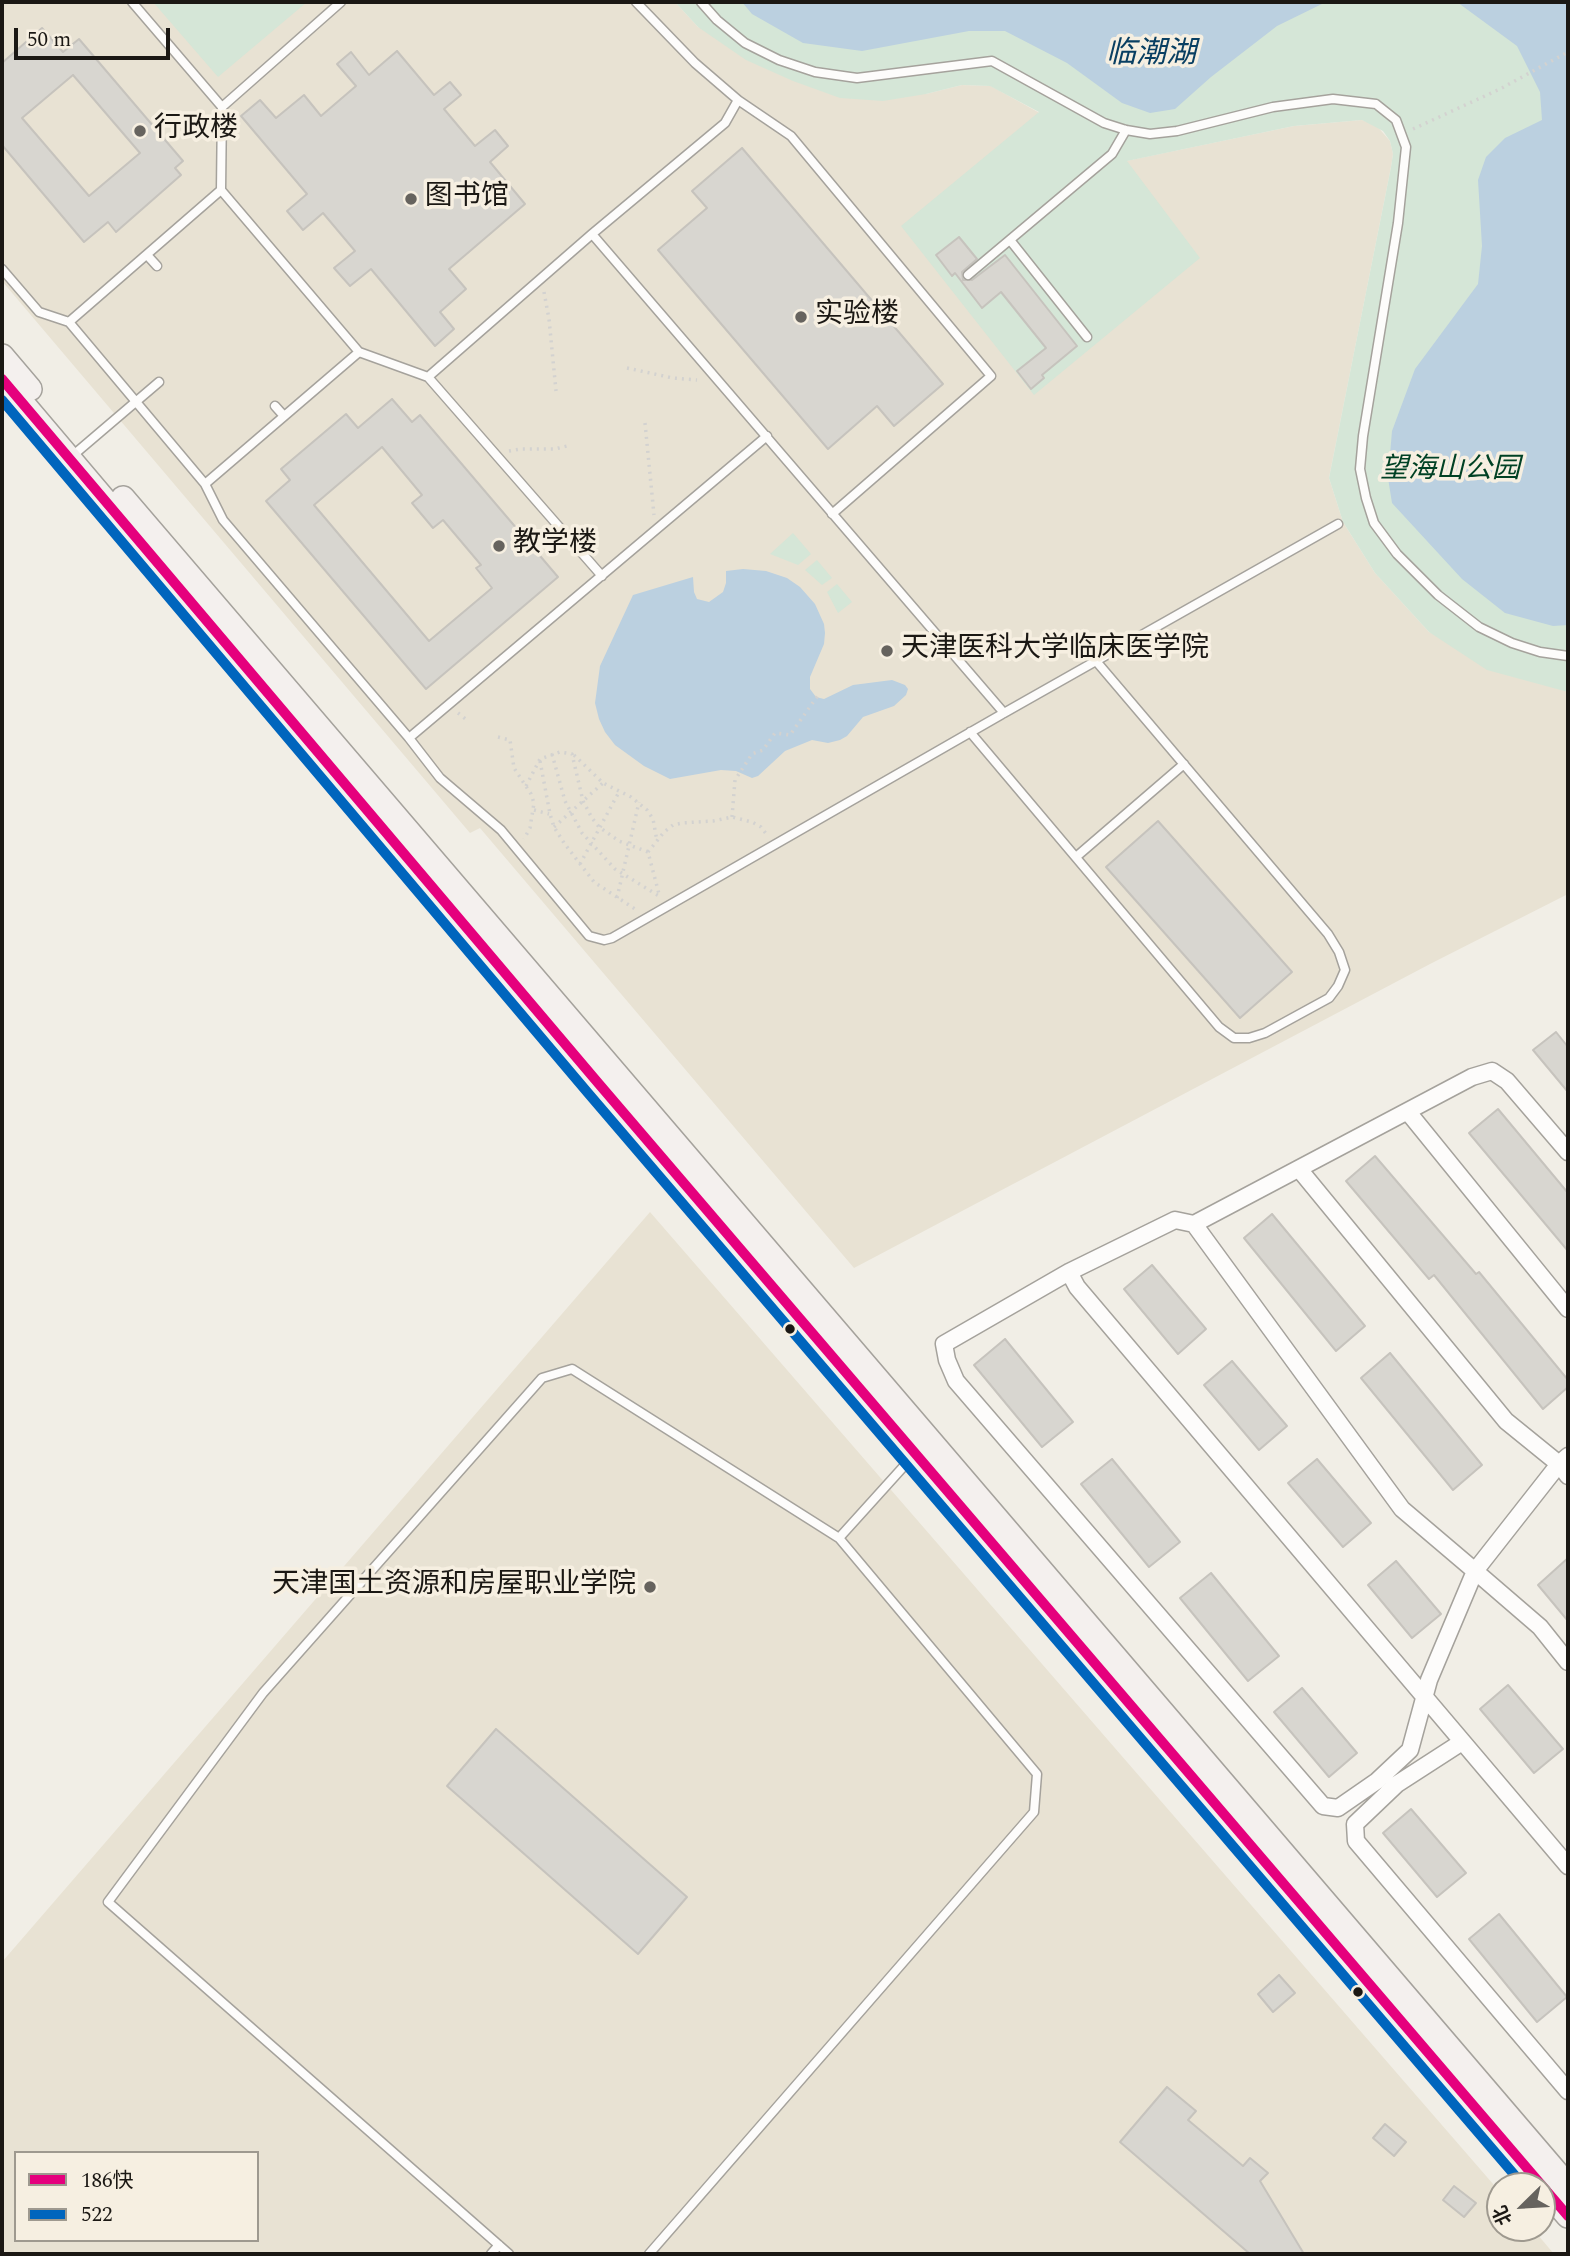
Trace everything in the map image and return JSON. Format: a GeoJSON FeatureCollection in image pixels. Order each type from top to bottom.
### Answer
{"type":"FeatureCollection","features":[{"type":"Feature","properties":{"kind":"street"},"geometry":{"type":"LineString","coordinates":[[2,356],[75,454],[599,1084],[1568,2216]]}},
{"type":"Feature","properties":{"kind":"street"},"geometry":{"type":"LineString","coordinates":[[2,379],[75,454],[1568,2186]]}},
{"type":"Feature","properties":{"kind":"street"},"geometry":{"type":"LineString","coordinates":[[1299,1169],[1506,1421],[1565,1465],[1475,1571],[1429,1680],[1410,1750],[1377,1781],[1338,1808],[1323,1806],[956,1381],[944,1344],[1069,1272],[1175,1220],[1194,1224],[1472,1077],[1492,1071],[1507,1081],[1568,1152]]}},
{"type":"Feature","properties":{"kind":"street"},"geometry":{"type":"LineString","coordinates":[[1408,1112],[1568,1309]]}},
{"type":"Feature","properties":{"kind":"street"},"geometry":{"type":"LineString","coordinates":[[1194,1224],[1402,1509],[1540,1627],[1568,1662]]}},
{"type":"Feature","properties":{"kind":"street"},"geometry":{"type":"LineString","coordinates":[[1069,1272],[1077,1287],[1568,1866]]}},
{"type":"Feature","properties":{"kind":"street"},"geometry":{"type":"LineString","coordinates":[[1462,1742],[1397,1784],[1355,1824],[1356,1841],[1568,2091]]}},
{"type":"Feature","properties":{"kind":"lane"},"geometry":{"type":"LineString","coordinates":[[132,2],[222,107],[221,190],[359,352],[428,377],[602,576]]}},
{"type":"Feature","properties":{"kind":"lane"},"geometry":{"type":"LineString","coordinates":[[222,107],[341,2]]}},
{"type":"Feature","properties":{"kind":"lane"},"geometry":{"type":"LineString","coordinates":[[636,2],[695,63],[738,100],[792,136],[991,376],[832,514]]}},
{"type":"Feature","properties":{"kind":"lane"},"geometry":{"type":"LineString","coordinates":[[701,2],[717,20],[745,43],[779,60],[815,72],[857,78],[992,61],[1104,123],[1150,134],[1177,131],[1273,107],[1333,99],[1376,104],[1396,120],[1406,148],[1398,223],[1360,469],[1374,523],[1438,595],[1479,627],[1512,643],[1540,652],[1568,656]]}},
{"type":"Feature","properties":{"kind":"lane"},"geometry":{"type":"LineString","coordinates":[[428,377],[725,123],[738,100]]}},
{"type":"Feature","properties":{"kind":"lane"},"geometry":{"type":"LineString","coordinates":[[968,275],[1112,154],[1126,130]]}},
{"type":"Feature","properties":{"kind":"lane"},"geometry":{"type":"LineString","coordinates":[[69,322],[221,190]]}},
{"type":"Feature","properties":{"kind":"lane"},"geometry":{"type":"LineString","coordinates":[[592,234],[1004,713]]}},
{"type":"Feature","properties":{"kind":"lane"},"geometry":{"type":"LineString","coordinates":[[1010,240],[1087,337]]}},
{"type":"Feature","properties":{"kind":"lane"},"geometry":{"type":"LineString","coordinates":[[147,255],[157,267]]}},
{"type":"Feature","properties":{"kind":"lane"},"geometry":{"type":"LineString","coordinates":[[2,268],[38,312],[69,322],[205,484],[223,520],[440,778],[494,824],[589,936],[596,939],[612,939],[1338,524]]}},
{"type":"Feature","properties":{"kind":"lane"},"geometry":{"type":"LineString","coordinates":[[205,484],[359,352]]}},
{"type":"Feature","properties":{"kind":"lane"},"geometry":{"type":"LineString","coordinates":[[75,454],[159,382]]}},
{"type":"Feature","properties":{"kind":"lane"},"geometry":{"type":"LineString","coordinates":[[275,406],[285,416]]}},
{"type":"Feature","properties":{"kind":"lane"},"geometry":{"type":"LineString","coordinates":[[409,738],[767,436]]}},
{"type":"Feature","properties":{"kind":"lane"},"geometry":{"type":"LineString","coordinates":[[970,732],[1219,1027],[1234,1038],[1249,1038],[1265,1033],[1329,998],[1345,970],[1339,951],[1328,934],[1096,661]]}},
{"type":"Feature","properties":{"kind":"lane"},"geometry":{"type":"LineString","coordinates":[[1076,857],[1184,764]]}},
{"type":"Feature","properties":{"kind":"lane"},"geometry":{"type":"LineString","coordinates":[[509,2254],[108,1902],[263,1693],[542,1378],[572,1369],[839,1538],[1037,1774],[1034,1812],[649,2254]]}},
{"type":"Feature","properties":{"kind":"lane"},"geometry":{"type":"LineString","coordinates":[[839,1538],[916,1453]]}},
{"type":"Feature","properties":{"kind":"lane"},"geometry":{"type":"LineString","coordinates":[[491,2254],[499,2245]]}},
{"type":"Feature","properties":{"kind":"path"},"geometry":{"type":"LineString","coordinates":[[1401,133],[1432,122],[1568,52]]}},
{"type":"Feature","properties":{"kind":"path"},"geometry":{"type":"LineString","coordinates":[[540,279],[547,304],[556,391]]}},
{"type":"Feature","properties":{"kind":"path"},"geometry":{"type":"LineString","coordinates":[[627,368],[691,380],[717,378]]}},
{"type":"Feature","properties":{"kind":"path"},"geometry":{"type":"LineString","coordinates":[[645,424],[656,530]]}},
{"type":"Feature","properties":{"kind":"path"},"geometry":{"type":"LineString","coordinates":[[498,458],[512,450],[555,449],[571,444]]}},
{"type":"Feature","properties":{"kind":"path"},"geometry":{"type":"LineString","coordinates":[[732,817],[735,780],[752,754],[763,750],[775,733],[790,735],[819,694]]}},
{"type":"Feature","properties":{"kind":"path"},"geometry":{"type":"LineString","coordinates":[[498,737],[510,740],[513,745],[511,757],[514,768],[534,803],[527,836],[516,848]]}},
{"type":"Feature","properties":{"kind":"path"},"geometry":{"type":"LineString","coordinates":[[526,786],[540,759],[560,752],[572,754],[603,783],[639,802],[653,819],[657,841]]}},
{"type":"Feature","properties":{"kind":"path"},"geometry":{"type":"LineString","coordinates":[[552,754],[570,813],[590,844],[622,875],[674,903]]}},
{"type":"Feature","properties":{"kind":"path"},"geometry":{"type":"LineString","coordinates":[[572,754],[583,801],[599,827],[628,847],[648,852]]}},
{"type":"Feature","properties":{"kind":"path"},"geometry":{"type":"LineString","coordinates":[[540,759],[554,827],[594,882],[650,917]]}},
{"type":"Feature","properties":{"kind":"path"},"geometry":{"type":"LineString","coordinates":[[554,827],[603,783]]}},
{"type":"Feature","properties":{"kind":"path"},"geometry":{"type":"LineString","coordinates":[[580,863],[619,792]]}},
{"type":"Feature","properties":{"kind":"path"},"geometry":{"type":"LineString","coordinates":[[617,898],[639,802]]}},
{"type":"Feature","properties":{"kind":"path"},"geometry":{"type":"LineString","coordinates":[[534,810],[550,814]]}},
{"type":"Feature","properties":{"kind":"path"},"geometry":{"type":"LineString","coordinates":[[648,852],[673,825],[732,817],[743,818],[761,827],[775,845]]}},
{"type":"Feature","properties":{"kind":"path"},"geometry":{"type":"LineString","coordinates":[[648,852],[660,896]]}},
{"type":"Feature","properties":{"kind":"shaded area","name":"天津医科大学临床医学院"},"geometry":{"type":"Polygon","coordinates":[[[2,2],[675,2],[698,27],[926,94],[962,85],[991,86],[1126,161],[1294,126],[1362,120],[1376,125],[1390,141],[1393,154],[1329,478],[1343,522],[1375,573],[1429,632],[1568,692],[1568,894],[854,1268],[480,828],[470,833],[2,281],[2,2]]]}},
{"type":"Feature","properties":{"kind":"shaded area","name":"天津国土资源和房屋职业学院"},"geometry":{"type":"Polygon","coordinates":[[[650,1212],[1486,2176],[1486,2242],[1544,2242],[1554,2254],[2,2254],[2,1962],[650,1212]]]}},
{"type":"Feature","properties":{"kind":"green space"},"geometry":{"type":"Polygon","coordinates":[[[153,2],[307,2],[218,77],[153,2]]]}},
{"type":"Feature","properties":{"kind":"green space","name":"望海山公园"},"geometry":{"type":"Polygon","coordinates":[[[675,2],[1568,2],[1568,692],[1487,670],[1429,632],[1375,573],[1343,522],[1329,478],[1391,167],[1393,154],[1390,141],[1383,131],[1362,120],[1294,126],[1127,161],[1200,258],[1034,395],[901,226],[1039,112],[990,86],[962,85],[883,101],[840,98],[746,60],[698,27],[675,2]]]}},
{"type":"Feature","properties":{"kind":"green space"},"geometry":{"type":"Polygon","coordinates":[[[793,533],[811,554],[798,565],[770,554],[793,533]]]}},
{"type":"Feature","properties":{"kind":"green space"},"geometry":{"type":"Polygon","coordinates":[[[817,560],[832,578],[822,585],[805,570],[817,560]]]}},
{"type":"Feature","properties":{"kind":"green space"},"geometry":{"type":"Polygon","coordinates":[[[837,584],[852,602],[838,613],[827,592],[837,584]]]}},
{"type":"Feature","properties":{"kind":"water","name":"临潮湖"},"geometry":{"type":"Polygon","coordinates":[[[742,2],[1326,2],[1277,26],[1175,109],[1150,113],[1122,103],[1067,63],[1005,31],[969,31],[862,51],[803,43],[752,14],[742,2]]]}},
{"type":"Feature","properties":{"kind":"water"},"geometry":{"type":"Polygon","coordinates":[[[1457,2],[1568,2],[1568,625],[1553,626],[1505,613],[1462,579],[1392,503],[1388,478],[1392,431],[1415,369],[1478,284],[1482,246],[1478,180],[1486,157],[1505,138],[1542,120],[1540,92],[1517,46],[1457,2]]]}},
{"type":"Feature","properties":{"kind":"water"},"geometry":{"type":"Polygon","coordinates":[[[726,571],[766,571],[787,578],[800,587],[815,604],[825,633],[824,644],[810,677],[810,689],[816,697],[824,699],[853,685],[892,680],[905,685],[908,689],[906,695],[894,706],[863,717],[847,736],[840,740],[828,743],[812,740],[785,751],[758,776],[752,778],[736,771],[721,770],[670,779],[644,766],[615,745],[605,732],[595,703],[600,666],[633,595],[693,577],[697,599],[709,602],[723,592],[726,571]]]}},
{"type":"Feature","properties":{"kind":"building","name":"行政楼"},"geometry":{"type":"Polygon","coordinates":[[[42,28],[63,52],[79,39],[183,161],[175,168],[181,175],[116,232],[108,222],[84,242],[2,145],[2,63],[42,28]],[[73,75],[22,118],[89,196],[140,153],[73,75]]]}},
{"type":"Feature","properties":{"kind":"building","name":"图书馆"},"geometry":{"type":"Polygon","coordinates":[[[397,51],[434,95],[450,82],[461,95],[444,109],[475,146],[495,130],[508,146],[490,162],[525,204],[449,269],[466,289],[440,312],[454,329],[435,346],[371,269],[350,286],[334,268],[355,251],[323,213],[303,230],[287,211],[307,194],[241,116],[260,100],[276,118],[304,95],[321,116],[356,86],[337,64],[351,52],[369,75],[397,51]]]}},
{"type":"Feature","properties":{"kind":"building","name":"实验楼"},"geometry":{"type":"Polygon","coordinates":[[[742,148],[943,384],[894,426],[877,406],[828,449],[658,250],[707,208],[692,191],[742,148]]]}},
{"type":"Feature","properties":{"kind":"building"},"geometry":{"type":"Polygon","coordinates":[[[959,237],[977,259],[962,272],[963,280],[972,280],[1005,255],[1077,346],[1042,375],[1044,378],[1031,389],[1017,371],[1046,348],[1001,292],[982,308],[955,273],[952,276],[936,255],[959,237]]]}},
{"type":"Feature","properties":{"kind":"building","name":"教学楼"},"geometry":{"type":"Polygon","coordinates":[[[392,399],[412,422],[420,415],[558,577],[426,689],[266,501],[290,480],[281,469],[346,414],[358,428],[392,399]],[[382,447],[314,505],[429,641],[492,588],[476,568],[481,565],[443,520],[433,528],[412,503],[422,495],[382,447]]]}},
{"type":"Feature","properties":{"kind":"building"},"geometry":{"type":"Polygon","coordinates":[[[1158,821],[1292,972],[1240,1018],[1106,867],[1158,821]]]}},
{"type":"Feature","properties":{"kind":"building"},"geometry":{"type":"Polygon","coordinates":[[[1556,1032],[1568,1047],[1568,1092],[1533,1050],[1556,1032]]]}},
{"type":"Feature","properties":{"kind":"building"},"geometry":{"type":"Polygon","coordinates":[[[1498,1109],[1568,1193],[1568,1251],[1469,1133],[1498,1109]]]}},
{"type":"Feature","properties":{"kind":"building"},"geometry":{"type":"Polygon","coordinates":[[[1375,1156],[1476,1274],[1479,1272],[1568,1380],[1568,1387],[1543,1409],[1434,1275],[1429,1279],[1346,1181],[1375,1156]]]}},
{"type":"Feature","properties":{"kind":"building"},"geometry":{"type":"Polygon","coordinates":[[[1272,1214],[1365,1326],[1336,1351],[1244,1238],[1272,1214]]]}},
{"type":"Feature","properties":{"kind":"building"},"geometry":{"type":"Polygon","coordinates":[[[1152,1265],[1206,1329],[1178,1354],[1124,1289],[1152,1265]]]}},
{"type":"Feature","properties":{"kind":"building"},"geometry":{"type":"Polygon","coordinates":[[[1005,1339],[1073,1422],[1042,1447],[974,1365],[1005,1339]]]}},
{"type":"Feature","properties":{"kind":"building"},"geometry":{"type":"Polygon","coordinates":[[[1390,1353],[1482,1465],[1453,1490],[1361,1378],[1390,1353]]]}},
{"type":"Feature","properties":{"kind":"building"},"geometry":{"type":"Polygon","coordinates":[[[1232,1361],[1287,1426],[1259,1450],[1204,1385],[1232,1361]]]}},
{"type":"Feature","properties":{"kind":"building"},"geometry":{"type":"Polygon","coordinates":[[[1112,1459],[1180,1542],[1149,1567],[1081,1484],[1112,1459]]]}},
{"type":"Feature","properties":{"kind":"building"},"geometry":{"type":"Polygon","coordinates":[[[1317,1459],[1371,1523],[1343,1547],[1288,1483],[1317,1459]]]}},
{"type":"Feature","properties":{"kind":"building"},"geometry":{"type":"Polygon","coordinates":[[[1568,1558],[1568,1621],[1538,1585],[1568,1558]]]}},
{"type":"Feature","properties":{"kind":"building"},"geometry":{"type":"Polygon","coordinates":[[[1396,1561],[1441,1614],[1412,1638],[1368,1585],[1396,1561]]]}},
{"type":"Feature","properties":{"kind":"building"},"geometry":{"type":"Polygon","coordinates":[[[1211,1573],[1279,1656],[1248,1681],[1180,1598],[1211,1573]]]}},
{"type":"Feature","properties":{"kind":"building"},"geometry":{"type":"Polygon","coordinates":[[[1508,1685],[1563,1749],[1534,1773],[1480,1709],[1508,1685]]]}},
{"type":"Feature","properties":{"kind":"building"},"geometry":{"type":"Polygon","coordinates":[[[1302,1688],[1357,1753],[1329,1777],[1274,1712],[1302,1688]]]}},
{"type":"Feature","properties":{"kind":"building"},"geometry":{"type":"Polygon","coordinates":[[[496,1729],[687,1897],[638,1954],[447,1786],[496,1729]]]}},
{"type":"Feature","properties":{"kind":"building"},"geometry":{"type":"Polygon","coordinates":[[[1411,1809],[1466,1873],[1437,1897],[1383,1833],[1411,1809]]]}},
{"type":"Feature","properties":{"kind":"building"},"geometry":{"type":"Polygon","coordinates":[[[1499,1914],[1567,1997],[1537,2022],[1469,1939],[1499,1914]]]}},
{"type":"Feature","properties":{"kind":"building"},"geometry":{"type":"Polygon","coordinates":[[[1279,1975],[1295,1993],[1273,2012],[1258,1994],[1279,1975]]]}},
{"type":"Feature","properties":{"kind":"building"},"geometry":{"type":"Polygon","coordinates":[[[1167,2087],[1196,2111],[1188,2120],[1243,2166],[1250,2158],[1268,2173],[1260,2181],[1304,2254],[1250,2254],[1120,2142],[1167,2087]]]}},
{"type":"Feature","properties":{"kind":"building"},"geometry":{"type":"Polygon","coordinates":[[[1385,2124],[1406,2142],[1394,2156],[1373,2138],[1385,2124]]]}},
{"type":"Feature","properties":{"kind":"building"},"geometry":{"type":"Polygon","coordinates":[[[1454,2186],[1476,2203],[1464,2217],[1443,2200],[1454,2186]]]}},
{"type":"Feature","properties":{"kind":"transit line","name":"186快"},"geometry":{"type":"LineString","coordinates":[[2,379],[599,1084],[1568,2216]]}},
{"type":"Feature","properties":{"kind":"transit line","name":"522"},"geometry":{"type":"LineString","coordinates":[[2,400],[588,1093],[1512,2172]]}},
{"type":"Feature","properties":{"kind":"place","name":"行政楼"},"geometry":{"type":"Point","coordinates":[140,131]}},
{"type":"Feature","properties":{"kind":"place","name":"图书馆"},"geometry":{"type":"Point","coordinates":[411,199]}},
{"type":"Feature","properties":{"kind":"place","name":"实验楼"},"geometry":{"type":"Point","coordinates":[801,317]}},
{"type":"Feature","properties":{"kind":"place","name":"教学楼"},"geometry":{"type":"Point","coordinates":[499,546]}},
{"type":"Feature","properties":{"kind":"place","name":"天津医科大学临床医学院"},"geometry":{"type":"Point","coordinates":[887,651]}},
{"type":"Feature","properties":{"kind":"place","name":"天津国土资源和房屋职业学院"},"geometry":{"type":"Point","coordinates":[650,1587]}}]}
